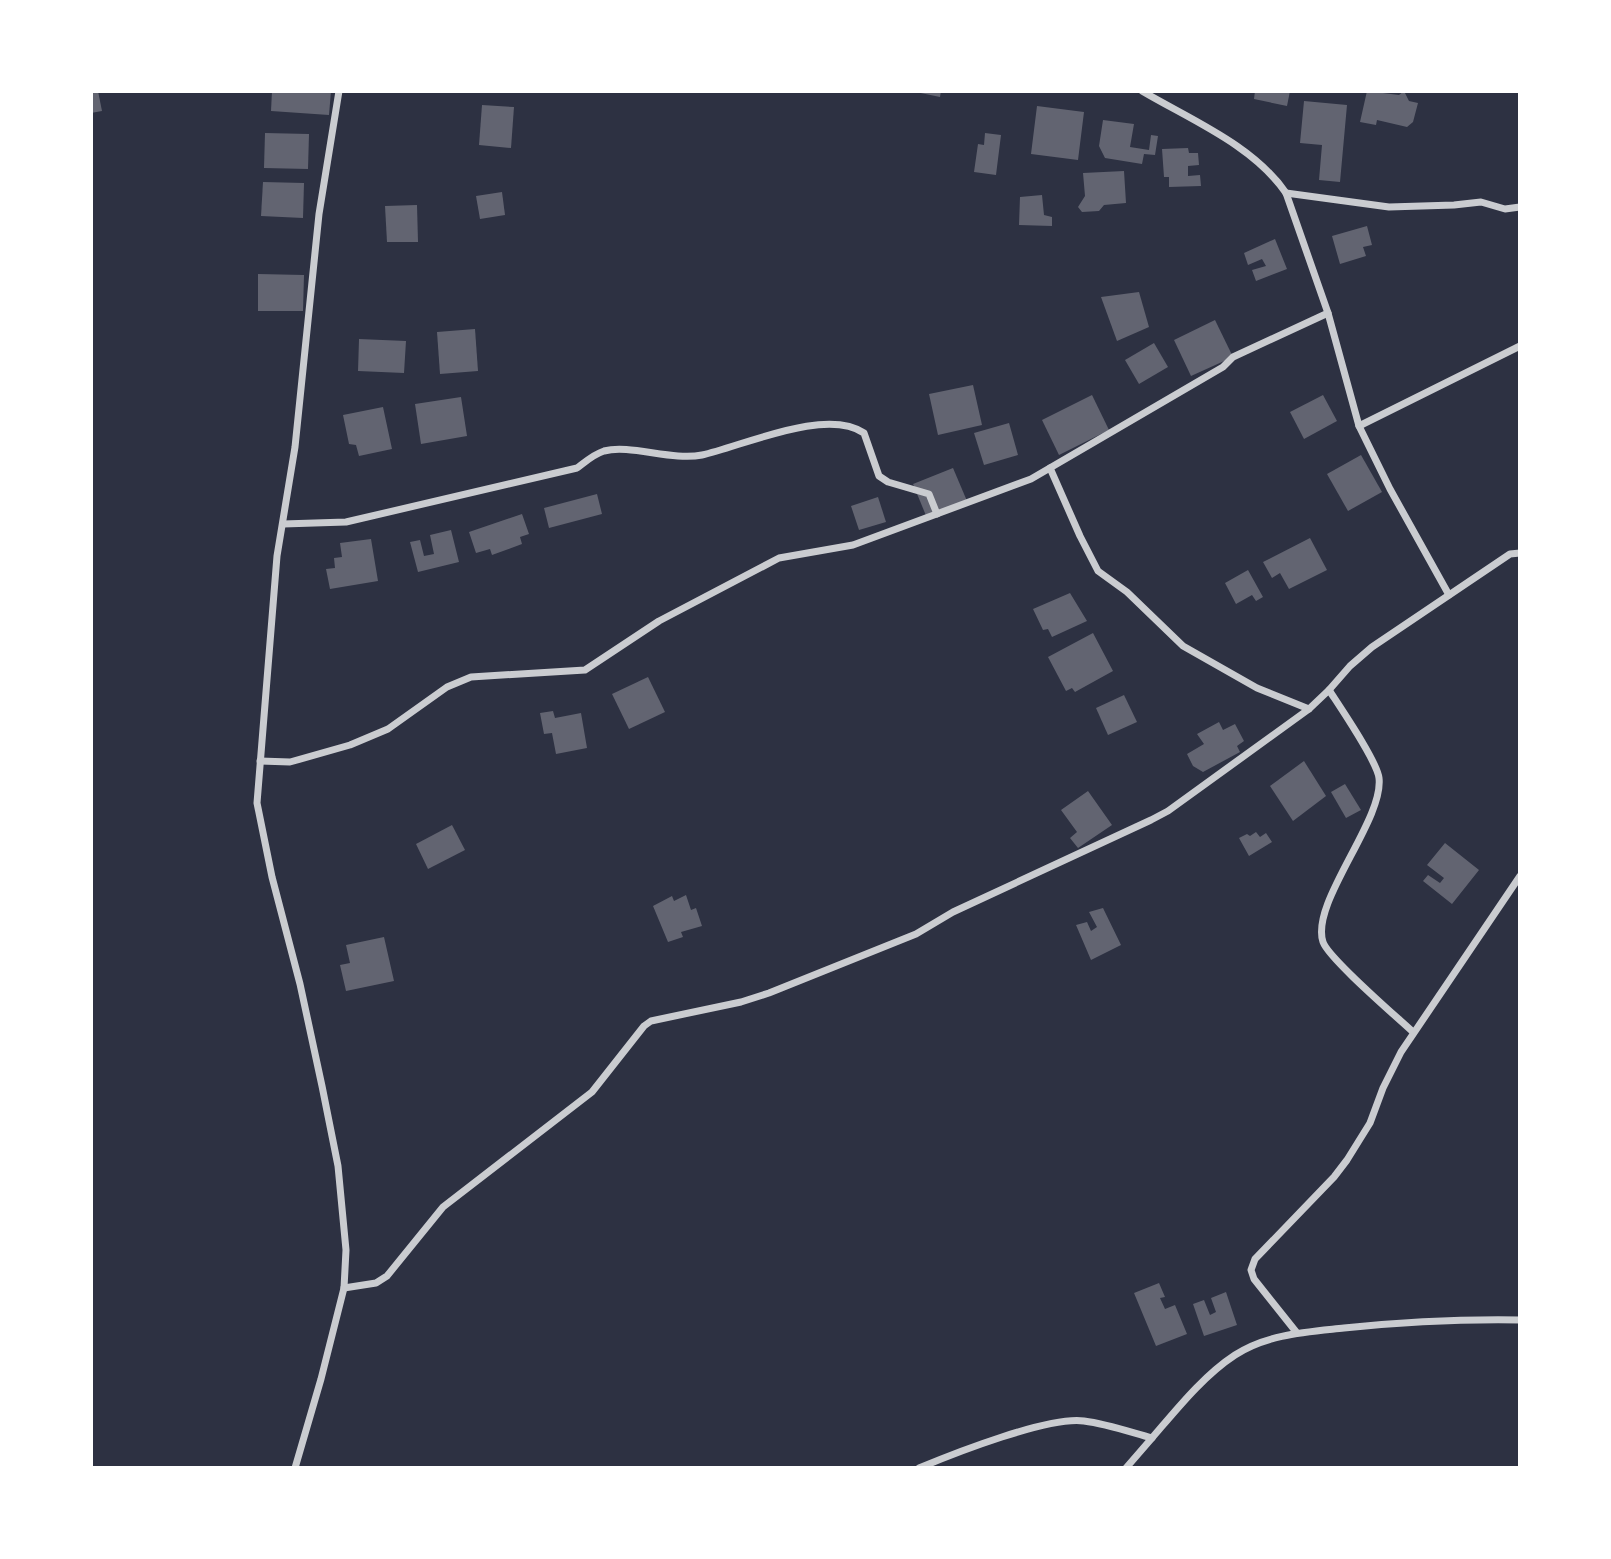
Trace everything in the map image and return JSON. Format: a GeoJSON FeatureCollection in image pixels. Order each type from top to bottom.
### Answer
{"type":"FeatureCollection","features":[{"type":"Feature","properties":{"kind":"street"},"geometry":{"type":"LineString","coordinates":[[295,1468],[344,1288],[346,1250],[338,1166],[300,984],[257,803],[277,556],[295,447],[319,214],[339,91]]}},
{"type":"Feature","properties":{"kind":"street"},"geometry":{"type":"LineString","coordinates":[[1142,91],[1262,164],[1286,193],[1328,313],[1359,426],[1390,489],[1449,595]]}},
{"type":"Feature","properties":{"kind":"street"},"geometry":{"type":"LineString","coordinates":[[1286,193],[1389,207],[1481,202],[1505,209],[1520,207]]}},
{"type":"Feature","properties":{"kind":"street"},"geometry":{"type":"LineString","coordinates":[[260,761],[290,762],[359,742],[388,729],[447,687],[471,677],[584,670],[659,621],[779,558],[853,545],[1011,488],[1223,367],[1233,357],[1328,313]]}},
{"type":"Feature","properties":{"kind":"street"},"geometry":{"type":"LineString","coordinates":[[1359,426],[1520,346]]}},
{"type":"Feature","properties":{"kind":"street"},"geometry":{"type":"LineString","coordinates":[[283,524],[355,520],[577,468],[606,450],[692,457],[809,426],[829,425],[857,429],[864,433],[879,476],[888,482],[929,494],[937,514]]}},
{"type":"Feature","properties":{"kind":"street"},"geometry":{"type":"LineString","coordinates":[[1049,468],[1098,571],[1127,592],[1183,646],[1257,688],[1309,709]]}},
{"type":"Feature","properties":{"kind":"street"},"geometry":{"type":"LineString","coordinates":[[344,1288],[376,1283],[387,1276],[443,1207],[592,1092],[644,1026],[651,1021],[741,1002],[769,993],[916,934],[953,912],[1168,811],[1309,709],[1365,652],[1510,554],[1520,553]]}},
{"type":"Feature","properties":{"kind":"street"},"geometry":{"type":"LineString","coordinates":[[1329,690],[1376,767],[1379,786],[1372,809],[1331,897],[1321,929],[1322,941],[1335,958],[1413,1032]]}},
{"type":"Feature","properties":{"kind":"street"},"geometry":{"type":"LineString","coordinates":[[1297,1334],[1254,1279],[1251,1270],[1255,1259],[1347,1160],[1370,1123],[1391,1070],[1413,1032],[1520,876]]}},
{"type":"Feature","properties":{"kind":"street"},"geometry":{"type":"LineString","coordinates":[[1126,1468],[1180,1406],[1236,1354],[1262,1341],[1297,1334],[1460,1319],[1520,1320]]}},
{"type":"Feature","properties":{"kind":"street"},"geometry":{"type":"LineString","coordinates":[[919,1468],[1020,1432],[1062,1421],[1084,1421],[1152,1438]]}},
{"type":"Feature","properties":{"kind":"building"},"geometry":{"type":"Polygon","coordinates":[[[91,91],[98,91],[102,111],[91,113],[91,91]]]}},
{"type":"Feature","properties":{"kind":"building"},"geometry":{"type":"Polygon","coordinates":[[[272,91],[331,91],[329,115],[271,111],[272,91]]]}},
{"type":"Feature","properties":{"kind":"building"},"geometry":{"type":"Polygon","coordinates":[[[911,91],[941,91],[940,97],[911,91]]]}},
{"type":"Feature","properties":{"kind":"building"},"geometry":{"type":"Polygon","coordinates":[[[1255,91],[1290,91],[1287,106],[1254,99],[1255,91]]]}},
{"type":"Feature","properties":{"kind":"building"},"geometry":{"type":"Polygon","coordinates":[[[1367,91],[1399,95],[1404,91],[1409,101],[1418,103],[1413,122],[1407,127],[1377,120],[1376,125],[1360,122],[1367,91]]]}},
{"type":"Feature","properties":{"kind":"building"},"geometry":{"type":"Polygon","coordinates":[[[1304,101],[1347,105],[1340,182],[1319,180],[1322,145],[1300,143],[1304,101]]]}},
{"type":"Feature","properties":{"kind":"building"},"geometry":{"type":"Polygon","coordinates":[[[482,105],[514,107],[511,148],[479,145],[482,105]]]}},
{"type":"Feature","properties":{"kind":"building"},"geometry":{"type":"Polygon","coordinates":[[[1037,106],[1084,112],[1078,160],[1031,154],[1037,106]]]}},
{"type":"Feature","properties":{"kind":"building"},"geometry":{"type":"Polygon","coordinates":[[[1103,120],[1134,124],[1130,147],[1149,150],[1151,135],[1158,136],[1155,155],[1144,154],[1142,164],[1105,158],[1099,146],[1103,120]]]}},
{"type":"Feature","properties":{"kind":"building"},"geometry":{"type":"Polygon","coordinates":[[[265,133],[309,134],[308,169],[264,168],[265,133]]]}},
{"type":"Feature","properties":{"kind":"building"},"geometry":{"type":"Polygon","coordinates":[[[985,133],[1001,135],[996,175],[974,172],[978,144],[984,145],[985,133]]]}},
{"type":"Feature","properties":{"kind":"building"},"geometry":{"type":"Polygon","coordinates":[[[1188,148],[1189,153],[1198,153],[1199,165],[1188,166],[1188,176],[1200,175],[1201,186],[1169,187],[1169,177],[1164,177],[1162,149],[1188,148]]]}},
{"type":"Feature","properties":{"kind":"building"},"geometry":{"type":"Polygon","coordinates":[[[1124,171],[1126,203],[1104,205],[1099,211],[1082,212],[1078,207],[1085,196],[1083,173],[1124,171]]]}},
{"type":"Feature","properties":{"kind":"building"},"geometry":{"type":"Polygon","coordinates":[[[263,182],[304,183],[303,218],[261,216],[263,182]]]}},
{"type":"Feature","properties":{"kind":"building"},"geometry":{"type":"Polygon","coordinates":[[[502,192],[505,215],[480,219],[476,196],[502,192]]]}},
{"type":"Feature","properties":{"kind":"building"},"geometry":{"type":"Polygon","coordinates":[[[1042,195],[1044,215],[1052,217],[1052,226],[1019,225],[1020,197],[1042,195]]]}},
{"type":"Feature","properties":{"kind":"building"},"geometry":{"type":"Polygon","coordinates":[[[417,205],[418,242],[387,242],[385,206],[417,205]]]}},
{"type":"Feature","properties":{"kind":"building"},"geometry":{"type":"Polygon","coordinates":[[[1367,226],[1372,245],[1363,247],[1366,256],[1340,264],[1332,236],[1367,226]]]}},
{"type":"Feature","properties":{"kind":"building"},"geometry":{"type":"Polygon","coordinates":[[[1275,239],[1287,269],[1256,281],[1252,270],[1266,266],[1262,259],[1248,265],[1244,253],[1275,239]]]}},
{"type":"Feature","properties":{"kind":"building"},"geometry":{"type":"Polygon","coordinates":[[[258,274],[304,275],[303,311],[258,311],[258,274]]]}},
{"type":"Feature","properties":{"kind":"building"},"geometry":{"type":"Polygon","coordinates":[[[1139,292],[1149,327],[1117,341],[1101,297],[1139,292]]]}},
{"type":"Feature","properties":{"kind":"building"},"geometry":{"type":"Polygon","coordinates":[[[1215,320],[1233,357],[1191,376],[1174,340],[1215,320]]]}},
{"type":"Feature","properties":{"kind":"building"},"geometry":{"type":"Polygon","coordinates":[[[475,329],[478,371],[440,374],[437,332],[475,329]]]}},
{"type":"Feature","properties":{"kind":"building"},"geometry":{"type":"Polygon","coordinates":[[[359,339],[406,341],[404,373],[358,371],[359,339]]]}},
{"type":"Feature","properties":{"kind":"building"},"geometry":{"type":"Polygon","coordinates":[[[1154,343],[1168,367],[1139,384],[1125,360],[1154,343]]]}},
{"type":"Feature","properties":{"kind":"building"},"geometry":{"type":"Polygon","coordinates":[[[973,385],[982,425],[938,435],[929,394],[973,385]]]}},
{"type":"Feature","properties":{"kind":"building"},"geometry":{"type":"Polygon","coordinates":[[[1092,395],[1109,430],[1059,455],[1042,420],[1092,395]]]}},
{"type":"Feature","properties":{"kind":"building"},"geometry":{"type":"Polygon","coordinates":[[[1323,395],[1337,421],[1304,439],[1290,412],[1323,395]]]}},
{"type":"Feature","properties":{"kind":"building"},"geometry":{"type":"Polygon","coordinates":[[[461,397],[467,436],[421,444],[415,404],[461,397]]]}},
{"type":"Feature","properties":{"kind":"building"},"geometry":{"type":"Polygon","coordinates":[[[383,407],[392,449],[359,456],[356,445],[349,444],[343,415],[383,407]]]}},
{"type":"Feature","properties":{"kind":"building"},"geometry":{"type":"Polygon","coordinates":[[[1009,423],[1018,455],[984,465],[974,433],[1009,423]]]}},
{"type":"Feature","properties":{"kind":"building"},"geometry":{"type":"Polygon","coordinates":[[[1361,455],[1382,492],[1348,511],[1327,474],[1361,455]]]}},
{"type":"Feature","properties":{"kind":"building"},"geometry":{"type":"Polygon","coordinates":[[[953,468],[967,501],[927,518],[913,484],[953,468]]]}},
{"type":"Feature","properties":{"kind":"building"},"geometry":{"type":"Polygon","coordinates":[[[597,494],[602,514],[549,528],[544,508],[597,494]]]}},
{"type":"Feature","properties":{"kind":"building"},"geometry":{"type":"Polygon","coordinates":[[[878,497],[886,522],[859,530],[851,506],[878,497]]]}},
{"type":"Feature","properties":{"kind":"building"},"geometry":{"type":"Polygon","coordinates":[[[522,514],[529,534],[520,537],[522,544],[492,555],[490,549],[476,553],[469,532],[522,514]]]}},
{"type":"Feature","properties":{"kind":"building"},"geometry":{"type":"Polygon","coordinates":[[[451,530],[459,562],[418,572],[410,542],[420,540],[424,556],[434,554],[430,535],[451,530]]]}},
{"type":"Feature","properties":{"kind":"building"},"geometry":{"type":"Polygon","coordinates":[[[1310,538],[1327,570],[1289,589],[1280,573],[1272,578],[1263,562],[1310,538]]]}},
{"type":"Feature","properties":{"kind":"building"},"geometry":{"type":"Polygon","coordinates":[[[371,539],[378,581],[330,589],[326,569],[335,568],[334,558],[342,557],[340,543],[371,539]]]}},
{"type":"Feature","properties":{"kind":"building"},"geometry":{"type":"Polygon","coordinates":[[[1248,570],[1263,597],[1256,601],[1252,595],[1236,604],[1225,583],[1248,570]]]}},
{"type":"Feature","properties":{"kind":"building"},"geometry":{"type":"Polygon","coordinates":[[[1070,593],[1087,621],[1052,637],[1048,629],[1043,630],[1033,609],[1070,593]]]}},
{"type":"Feature","properties":{"kind":"building"},"geometry":{"type":"Polygon","coordinates":[[[1093,633],[1113,671],[1075,692],[1072,688],[1066,691],[1048,657],[1093,633]]]}},
{"type":"Feature","properties":{"kind":"building"},"geometry":{"type":"Polygon","coordinates":[[[648,677],[665,712],[629,729],[612,694],[648,677]]]}},
{"type":"Feature","properties":{"kind":"building"},"geometry":{"type":"Polygon","coordinates":[[[1124,695],[1137,722],[1108,735],[1096,708],[1124,695]]]}},
{"type":"Feature","properties":{"kind":"building"},"geometry":{"type":"Polygon","coordinates":[[[553,711],[555,718],[581,713],[587,748],[556,754],[552,733],[544,734],[540,713],[553,711]]]}},
{"type":"Feature","properties":{"kind":"building"},"geometry":{"type":"Polygon","coordinates":[[[1219,722],[1223,730],[1235,724],[1244,741],[1237,746],[1240,752],[1203,772],[1193,766],[1187,754],[1204,744],[1197,734],[1219,722]]]}},
{"type":"Feature","properties":{"kind":"building"},"geometry":{"type":"Polygon","coordinates":[[[1304,761],[1326,796],[1293,821],[1270,786],[1304,761]]]}},
{"type":"Feature","properties":{"kind":"building"},"geometry":{"type":"Polygon","coordinates":[[[1345,784],[1361,810],[1346,818],[1331,792],[1345,784]]]}},
{"type":"Feature","properties":{"kind":"building"},"geometry":{"type":"Polygon","coordinates":[[[1088,791],[1112,825],[1078,848],[1070,838],[1077,832],[1061,810],[1088,791]]]}},
{"type":"Feature","properties":{"kind":"building"},"geometry":{"type":"Polygon","coordinates":[[[452,825],[465,850],[428,869],[416,844],[452,825]]]}},
{"type":"Feature","properties":{"kind":"building"},"geometry":{"type":"Polygon","coordinates":[[[1256,832],[1260,837],[1266,833],[1272,842],[1249,856],[1239,838],[1256,832]]]}},
{"type":"Feature","properties":{"kind":"building"},"geometry":{"type":"Polygon","coordinates":[[[1445,843],[1479,870],[1452,904],[1423,881],[1428,875],[1440,883],[1444,878],[1427,865],[1445,843]]]}},
{"type":"Feature","properties":{"kind":"building"},"geometry":{"type":"Polygon","coordinates":[[[686,895],[691,910],[696,908],[702,926],[681,932],[683,937],[668,942],[653,906],[672,896],[674,901],[686,895]]]}},
{"type":"Feature","properties":{"kind":"building"},"geometry":{"type":"Polygon","coordinates":[[[1103,908],[1121,945],[1091,960],[1076,925],[1087,922],[1091,931],[1097,927],[1089,912],[1103,908]]]}},
{"type":"Feature","properties":{"kind":"building"},"geometry":{"type":"Polygon","coordinates":[[[384,937],[394,981],[346,991],[340,965],[350,963],[346,945],[384,937]]]}},
{"type":"Feature","properties":{"kind":"building"},"geometry":{"type":"Polygon","coordinates":[[[1159,1283],[1165,1297],[1160,1298],[1165,1309],[1175,1305],[1187,1334],[1156,1346],[1134,1293],[1159,1283]]]}},
{"type":"Feature","properties":{"kind":"building"},"geometry":{"type":"Polygon","coordinates":[[[1226,1292],[1237,1325],[1204,1336],[1193,1304],[1204,1300],[1210,1315],[1216,1312],[1211,1298],[1226,1292]]]}}]}
